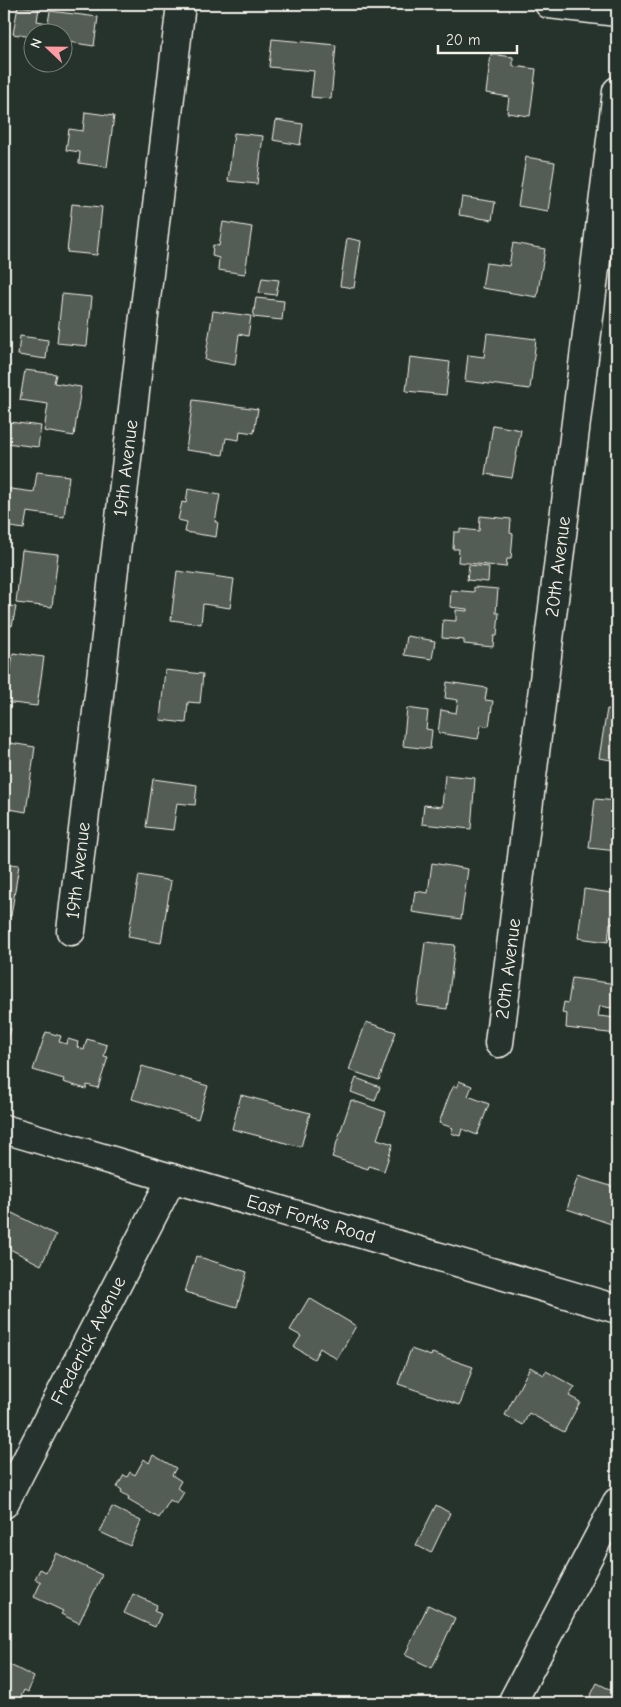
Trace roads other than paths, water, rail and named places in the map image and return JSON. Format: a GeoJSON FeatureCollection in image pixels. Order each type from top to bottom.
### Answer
{"type":"FeatureCollection","features":[{"type":"Feature","properties":{"kind":"street","name":"19th Avenue"},"geometry":{"type":"LineString","coordinates":[[71,931],[180,4]]}},
{"type":"Feature","properties":{"kind":"street"},"geometry":{"type":"LineString","coordinates":[[549,4],[617,12]]}},
{"type":"Feature","properties":{"kind":"street","name":"20th Avenue"},"geometry":{"type":"LineString","coordinates":[[499,1043],[617,91]]}},
{"type":"Feature","properties":{"kind":"street","name":"East Forks Road"},"geometry":{"type":"LineString","coordinates":[[4,1129],[617,1309]]}},
{"type":"Feature","properties":{"kind":"street","name":"Frederick Avenue"},"geometry":{"type":"LineString","coordinates":[[4,1504],[172,1178]]}},
{"type":"Feature","properties":{"kind":"street"},"geometry":{"type":"LineString","coordinates":[[512,1703],[617,1502]]}}]}
